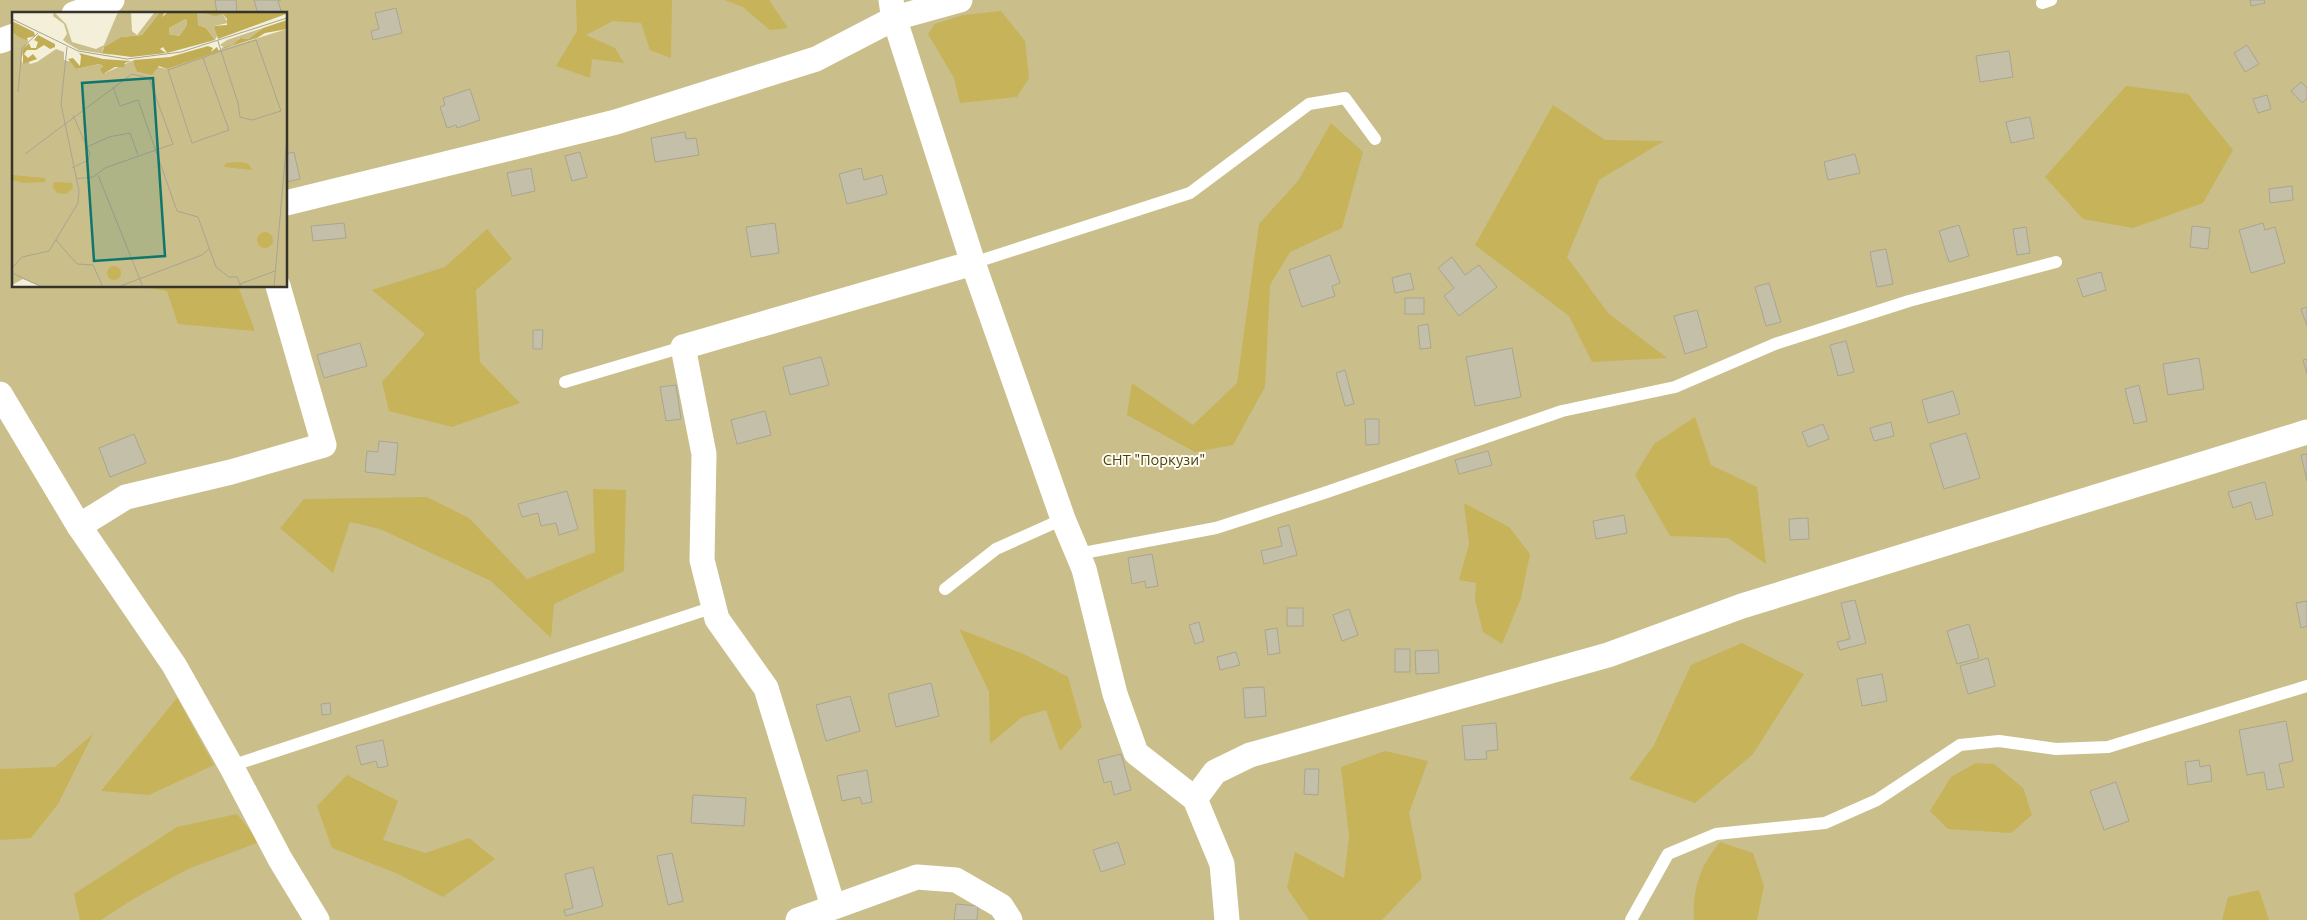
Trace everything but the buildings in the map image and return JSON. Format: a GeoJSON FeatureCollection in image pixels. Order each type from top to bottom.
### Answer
{"type":"FeatureCollection","features":[{"type":"Feature","properties":{"kind":"street"},"geometry":{"type":"LineString","coordinates":[[79,12],[112,0]]}},
{"type":"Feature","properties":{"kind":"street"},"geometry":{"type":"LineString","coordinates":[[288,203],[616,122],[816,59],[893,9],[960,0]]}},
{"type":"Feature","properties":{"kind":"street"},"geometry":{"type":"LineString","coordinates":[[893,9],[973,263],[1063,519],[1084,569],[1115,694],[1136,753],[1195,799],[1222,864],[1227,920]]}},
{"type":"Feature","properties":{"kind":"street"},"geometry":{"type":"LineString","coordinates":[[0,41],[12,37]]}},
{"type":"Feature","properties":{"kind":"street"},"geometry":{"type":"LineString","coordinates":[[833,906],[766,688],[717,619],[702,560],[704,454],[683,347],[973,263]]}},
{"type":"Feature","properties":{"kind":"street"},"geometry":{"type":"LineString","coordinates":[[79,526],[126,497],[230,472],[324,445],[279,288]]}},
{"type":"Feature","properties":{"kind":"street"},"geometry":{"type":"LineString","coordinates":[[0,394],[79,526],[174,665],[231,766],[280,859],[317,920]]}},
{"type":"Feature","properties":{"kind":"street"},"geometry":{"type":"LineString","coordinates":[[1195,799],[1215,772],[1250,755],[1608,655],[1742,606],[2307,432]]}},
{"type":"Feature","properties":{"kind":"street"},"geometry":{"type":"LineString","coordinates":[[798,920],[917,877],[956,880],[1001,906],[1010,920]]}},
{"type":"Feature","properties":{"kind":"lane"},"geometry":{"type":"LineString","coordinates":[[973,263],[1190,193],[1309,104],[1345,98],[1375,139]]}},
{"type":"Feature","properties":{"kind":"lane"},"geometry":{"type":"LineString","coordinates":[[1078,554],[1216,528],[1562,411],[1675,387],[1784,341],[1909,302],[2056,262]]}},
{"type":"Feature","properties":{"kind":"lane"},"geometry":{"type":"LineString","coordinates":[[565,382],[683,347]]}},
{"type":"Feature","properties":{"kind":"lane"},"geometry":{"type":"LineString","coordinates":[[946,589],[996,549],[1063,519]]}},
{"type":"Feature","properties":{"kind":"lane"},"geometry":{"type":"LineString","coordinates":[[231,766],[714,607]]}},
{"type":"Feature","properties":{"kind":"lane"},"geometry":{"type":"LineString","coordinates":[[1631,920],[1668,854],[1716,834],[1825,823],[1877,800],[1960,745],[1999,741],[2056,749],[2108,748],[2307,686]]}},
{"type":"Feature","properties":{"kind":"green space","name":"СНТ \"Поркузи\""},"geometry":{"type":"Polygon","coordinates":[[[0,0],[2307,0],[2307,920],[0,920],[0,0]]]}},
{"type":"Feature","properties":{"kind":"shaded area"},"geometry":{"type":"Polygon","coordinates":[[[576,0],[672,0],[671,58],[650,50],[641,23],[613,21],[586,35],[615,48],[624,63],[592,59],[590,78],[556,66],[577,31],[576,0]]]}},
{"type":"Feature","properties":{"kind":"shaded area"},"geometry":{"type":"Polygon","coordinates":[[[725,0],[769,0],[788,28],[770,30],[743,7],[725,0]]]}},
{"type":"Feature","properties":{"kind":"shaded area"},"geometry":{"type":"Polygon","coordinates":[[[1001,11],[1025,41],[1029,78],[1017,97],[960,103],[954,78],[928,34],[935,24],[963,15],[1001,11]]]}},
{"type":"Feature","properties":{"kind":"shaded area"},"geometry":{"type":"Polygon","coordinates":[[[2126,86],[2188,94],[2233,150],[2203,203],[2133,228],[2083,219],[2045,177],[2126,86]]]}},
{"type":"Feature","properties":{"kind":"shaded area"},"geometry":{"type":"Polygon","coordinates":[[[1553,105],[1605,140],[1664,141],[1599,180],[1567,257],[1608,313],[1667,358],[1592,362],[1569,316],[1475,245],[1553,105]]]}},
{"type":"Feature","properties":{"kind":"shaded area"},"geometry":{"type":"Polygon","coordinates":[[[1331,123],[1363,152],[1342,228],[1290,252],[1270,285],[1265,387],[1233,445],[1195,452],[1127,415],[1132,383],[1193,425],[1237,383],[1259,224],[1298,181],[1331,123]]]}},
{"type":"Feature","properties":{"kind":"shaded area"},"geometry":{"type":"Polygon","coordinates":[[[487,229],[512,259],[476,290],[480,362],[520,403],[452,427],[389,411],[382,382],[425,334],[372,290],[445,267],[487,229]]]}},
{"type":"Feature","properties":{"kind":"shaded area"},"geometry":{"type":"Polygon","coordinates":[[[148,288],[239,288],[255,331],[178,324],[167,291],[148,288]]]}},
{"type":"Feature","properties":{"kind":"shaded area"},"geometry":{"type":"Polygon","coordinates":[[[1695,417],[1711,465],[1757,487],[1766,564],[1728,538],[1670,536],[1635,475],[1654,444],[1695,417]]]}},
{"type":"Feature","properties":{"kind":"shaded area"},"geometry":{"type":"Polygon","coordinates":[[[593,489],[626,490],[624,571],[554,604],[551,638],[491,581],[380,529],[350,522],[333,573],[280,528],[304,499],[427,497],[469,518],[527,579],[595,552],[593,489]]]}},
{"type":"Feature","properties":{"kind":"shaded area"},"geometry":{"type":"Polygon","coordinates":[[[1464,503],[1509,527],[1530,554],[1521,598],[1502,644],[1483,632],[1475,600],[1476,583],[1459,580],[1469,544],[1464,503]]]}},
{"type":"Feature","properties":{"kind":"shaded area"},"geometry":{"type":"Polygon","coordinates":[[[959,629],[1026,655],[1068,677],[1082,727],[1060,751],[1046,710],[1022,717],[990,744],[989,692],[959,629]]]}},
{"type":"Feature","properties":{"kind":"shaded area"},"geometry":{"type":"Polygon","coordinates":[[[1742,643],[1804,674],[1753,754],[1695,803],[1629,779],[1654,745],[1691,665],[1742,643]]]}},
{"type":"Feature","properties":{"kind":"shaded area"},"geometry":{"type":"Polygon","coordinates":[[[177,698],[214,765],[149,795],[101,791],[177,698]]]}},
{"type":"Feature","properties":{"kind":"shaded area"},"geometry":{"type":"Polygon","coordinates":[[[93,734],[58,804],[31,838],[0,840],[0,769],[55,767],[93,734]]]}},
{"type":"Feature","properties":{"kind":"shaded area"},"geometry":{"type":"Polygon","coordinates":[[[1385,751],[1428,761],[1409,813],[1422,878],[1382,920],[1309,920],[1287,888],[1295,852],[1344,878],[1349,837],[1341,767],[1385,751]]]}},
{"type":"Feature","properties":{"kind":"shaded area"},"geometry":{"type":"Polygon","coordinates":[[[1976,763],[1994,764],[2023,788],[2032,815],[2011,833],[1948,829],[1930,811],[1951,777],[1976,763]]]}},
{"type":"Feature","properties":{"kind":"shaded area"},"geometry":{"type":"Polygon","coordinates":[[[347,775],[398,801],[383,840],[426,853],[469,838],[495,859],[443,897],[396,873],[332,848],[317,806],[347,775]]]}},
{"type":"Feature","properties":{"kind":"shaded area"},"geometry":{"type":"Polygon","coordinates":[[[237,814],[259,842],[188,869],[135,898],[101,920],[80,920],[74,894],[177,827],[237,814]]]}},
{"type":"Feature","properties":{"kind":"shaded area"},"geometry":{"type":"Polygon","coordinates":[[[1720,842],[1753,853],[1764,886],[1757,920],[1694,920],[1694,898],[1702,869],[1720,842]]]}},
{"type":"Feature","properties":{"kind":"shaded area"},"geometry":{"type":"Polygon","coordinates":[[[2259,890],[2269,920],[2222,920],[2228,897],[2259,890]]]}}]}
